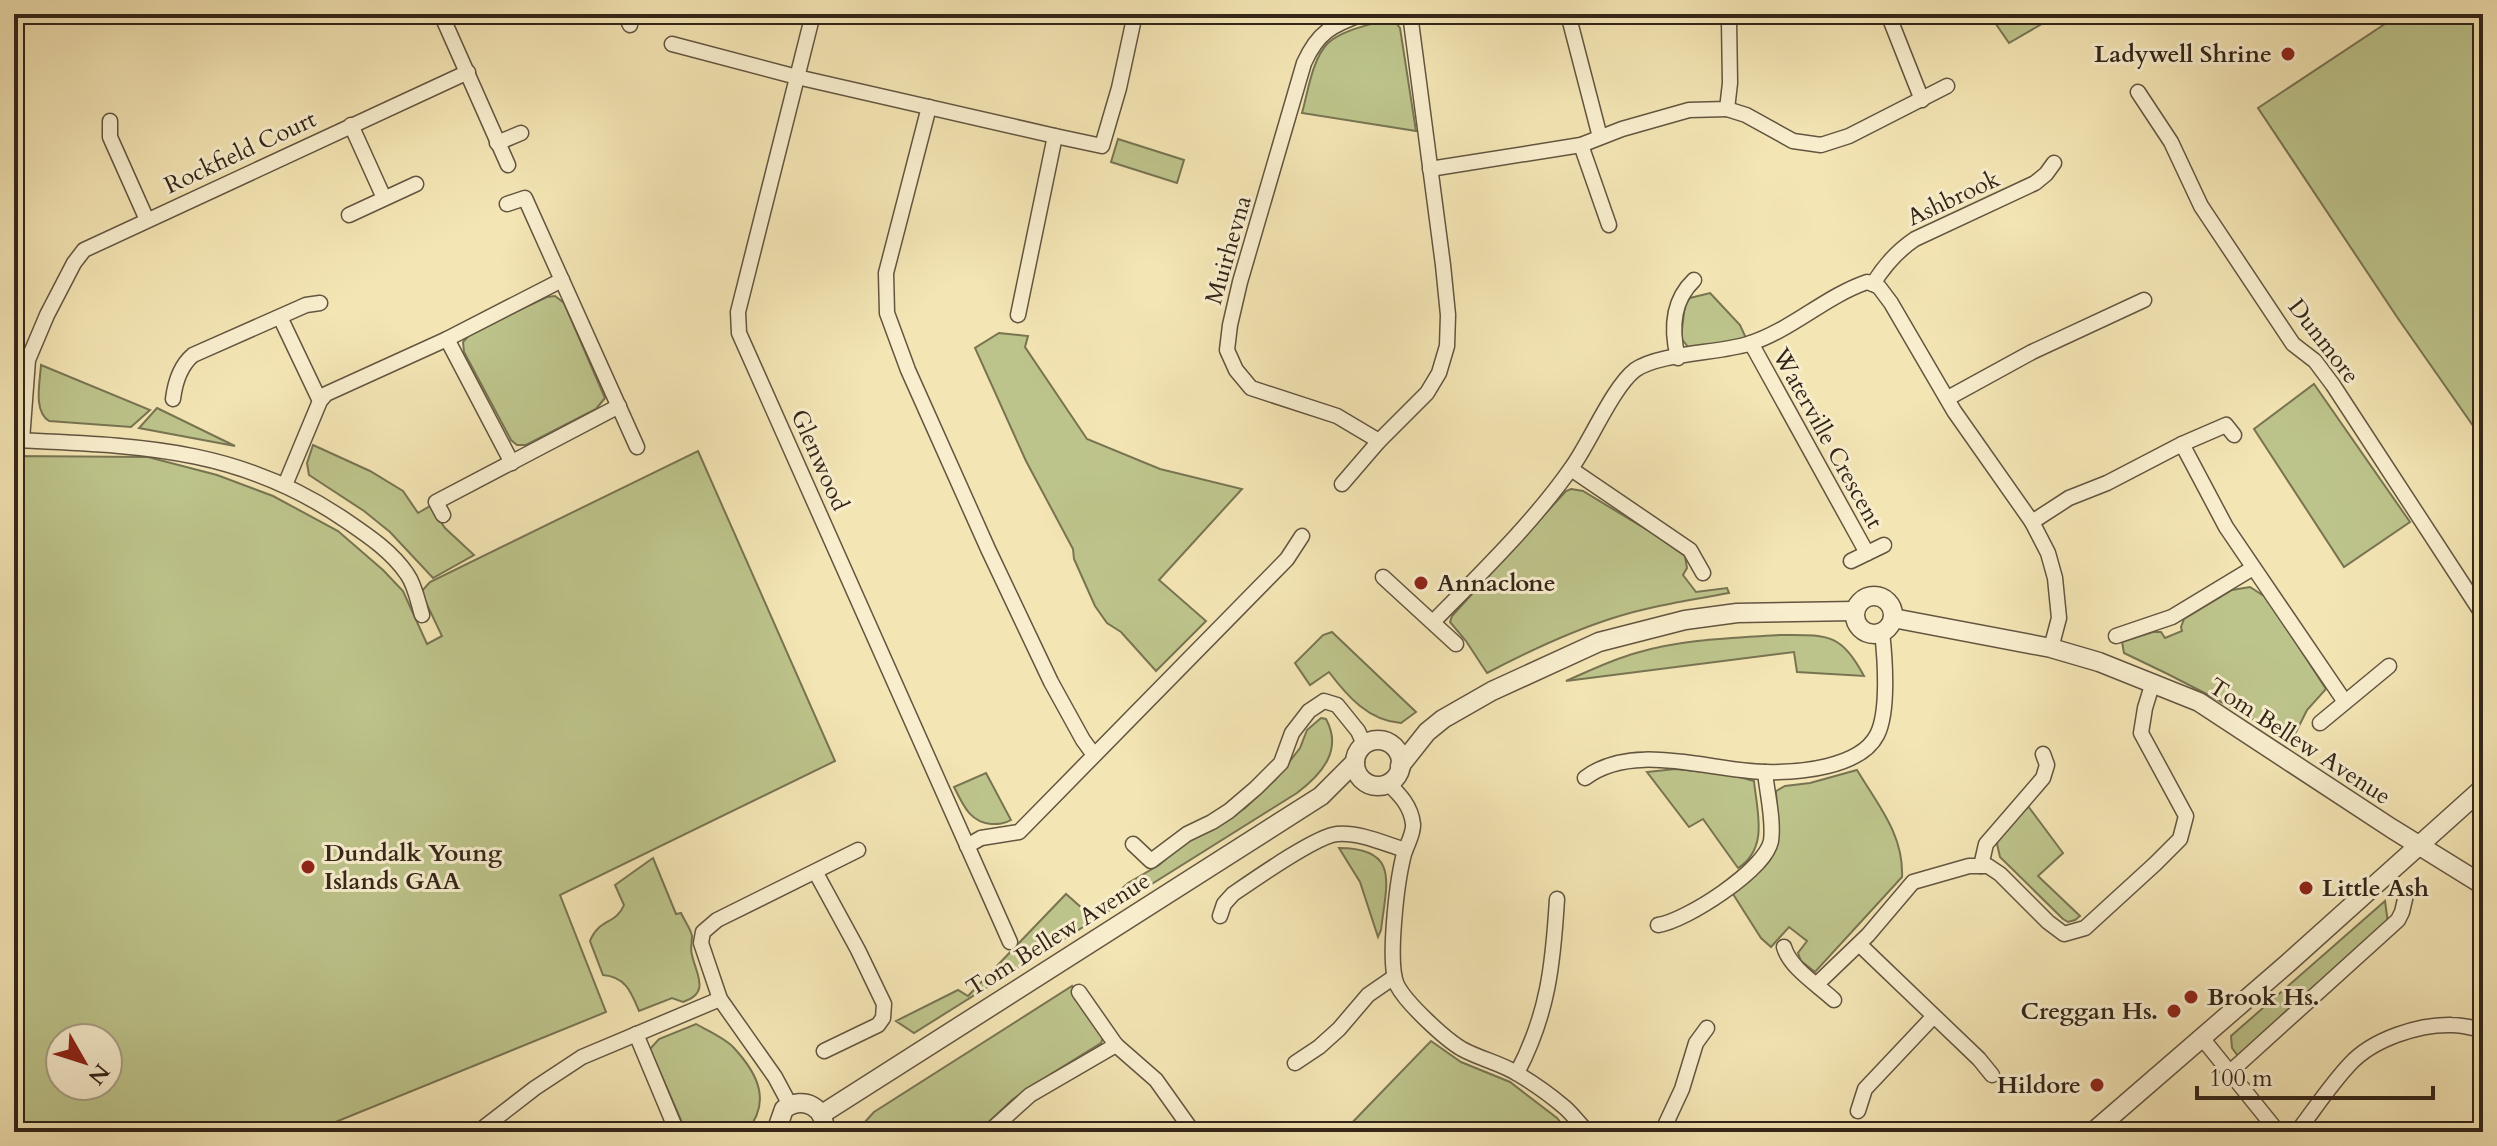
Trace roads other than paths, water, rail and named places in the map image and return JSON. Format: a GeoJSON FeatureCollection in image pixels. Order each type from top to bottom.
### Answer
{"type":"FeatureCollection","features":[{"type":"Feature","properties":{"kind":"street"},"geometry":{"type":"LineString","coordinates":[[441,14],[508,165]]}},
{"type":"Feature","properties":{"kind":"street","name":"Glenwood"},"geometry":{"type":"LineString","coordinates":[[813,14],[738,312],[739,333],[1010,942]]}},
{"type":"Feature","properties":{"kind":"street"},"geometry":{"type":"LineString","coordinates":[[672,44],[797,77],[1102,146],[1119,88],[1135,14]]}},
{"type":"Feature","properties":{"kind":"street","name":"Muirhevna"},"geometry":{"type":"LineString","coordinates":[[1363,14],[1322,34],[1312,45],[1304,63],[1240,282],[1227,350],[1236,370],[1251,388],[1337,416],[1379,441]]}},
{"type":"Feature","properties":{"kind":"street"},"geometry":{"type":"LineString","coordinates":[[1342,484],[1427,393],[1439,373],[1447,346],[1448,315],[1443,265],[1410,14]]}},
{"type":"Feature","properties":{"kind":"street"},"geometry":{"type":"LineString","coordinates":[[1568,14],[1600,137]]}},
{"type":"Feature","properties":{"kind":"street"},"geometry":{"type":"LineString","coordinates":[[1888,14],[1922,100]]}},
{"type":"Feature","properties":{"kind":"street"},"geometry":{"type":"LineString","coordinates":[[1727,109],[1730,83],[1729,21]]}},
{"type":"Feature","properties":{"kind":"street","name":"Rockfield Court"},"geometry":{"type":"LineString","coordinates":[[18,440],[28,360],[74,263],[84,250],[468,72]]}},
{"type":"Feature","properties":{"kind":"street"},"geometry":{"type":"LineString","coordinates":[[1430,169],[1581,145],[1689,110],[1727,109],[1746,115],[1793,141],[1821,145],[1849,136],[1947,86]]}},
{"type":"Feature","properties":{"kind":"street","name":"Dunmore"},"geometry":{"type":"LineString","coordinates":[[2138,92],[2171,142],[2201,206],[2293,344],[2315,361],[2333,385],[2483,615]]}},
{"type":"Feature","properties":{"kind":"street"},"geometry":{"type":"LineString","coordinates":[[929,107],[886,273],[887,313],[908,370],[1019,616],[1051,682],[1094,755]]}},
{"type":"Feature","properties":{"kind":"street","name":"Rockfield Court"},"geometry":{"type":"LineString","coordinates":[[110,121],[110,137],[147,220]]}},
{"type":"Feature","properties":{"kind":"street","name":"Rockfield Court"},"geometry":{"type":"LineString","coordinates":[[351,125],[384,198]]}},
{"type":"Feature","properties":{"kind":"street"},"geometry":{"type":"LineString","coordinates":[[497,143],[521,133]]}},
{"type":"Feature","properties":{"kind":"street"},"geometry":{"type":"LineString","coordinates":[[1018,315],[1055,136]]}},
{"type":"Feature","properties":{"kind":"street"},"geometry":{"type":"LineString","coordinates":[[1581,145],[1609,225]]}},
{"type":"Feature","properties":{"kind":"street","name":"Ashbrook"},"geometry":{"type":"LineString","coordinates":[[1873,284],[1892,258],[1915,239],[2035,183],[2054,163]]}},
{"type":"Feature","properties":{"kind":"street"},"geometry":{"type":"LineString","coordinates":[[349,215],[416,184]]}},
{"type":"Feature","properties":{"kind":"street"},"geometry":{"type":"LineString","coordinates":[[507,204],[525,198],[637,447]]}},
{"type":"Feature","properties":{"kind":"street"},"geometry":{"type":"LineString","coordinates":[[285,485],[320,401],[326,394],[447,339],[562,280]]}},
{"type":"Feature","properties":{"kind":"street"},"geometry":{"type":"LineString","coordinates":[[1678,358],[1674,341],[1677,307],[1684,289],[1694,280]]}},
{"type":"Feature","properties":{"kind":"street","name":"Waterville Crescent"},"geometry":{"type":"LineString","coordinates":[[1433,622],[1506,547],[1571,469],[1619,389],[1634,372],[1644,366],[1751,343],[1783,331],[1849,288],[1867,282],[1873,284]]}},
{"type":"Feature","properties":{"kind":"street"},"geometry":{"type":"LineString","coordinates":[[1873,284],[1891,303],[1954,411],[2032,522],[2048,553],[2059,618],[2051,648]]}},
{"type":"Feature","properties":{"kind":"street"},"geometry":{"type":"LineString","coordinates":[[1948,398],[2032,352],[2144,300]]}},
{"type":"Feature","properties":{"kind":"street"},"geometry":{"type":"LineString","coordinates":[[173,399],[174,386],[186,361],[193,355],[306,305],[320,303]]}},
{"type":"Feature","properties":{"kind":"street"},"geometry":{"type":"LineString","coordinates":[[280,317],[320,401]]}},
{"type":"Feature","properties":{"kind":"street"},"geometry":{"type":"LineString","coordinates":[[447,339],[512,463]]}},
{"type":"Feature","properties":{"kind":"street","name":"Waterville Crescent"},"geometry":{"type":"LineString","coordinates":[[1751,343],[1867,553]]}},
{"type":"Feature","properties":{"kind":"street"},"geometry":{"type":"LineString","coordinates":[[443,515],[436,502],[619,406]]}},
{"type":"Feature","properties":{"kind":"street"},"geometry":{"type":"LineString","coordinates":[[2032,522],[2069,498],[2107,483],[2226,425],[2234,435]]}},
{"type":"Feature","properties":{"kind":"street"},"geometry":{"type":"LineString","coordinates":[[18,440],[147,448],[196,456],[247,469],[285,485],[327,508],[382,546],[408,576],[422,615]]}},
{"type":"Feature","properties":{"kind":"street"},"geometry":{"type":"LineString","coordinates":[[2182,444],[2226,527],[2345,702]]}},
{"type":"Feature","properties":{"kind":"street"},"geometry":{"type":"LineString","coordinates":[[1571,469],[1690,550],[1703,573]]}},
{"type":"Feature","properties":{"kind":"street"},"geometry":{"type":"LineString","coordinates":[[967,846],[981,838],[1019,832],[1287,559],[1302,536]]}},
{"type":"Feature","properties":{"kind":"street"},"geometry":{"type":"LineString","coordinates":[[1851,561],[1884,545]]}},
{"type":"Feature","properties":{"kind":"street"},"geometry":{"type":"LineString","coordinates":[[2116,636],[2171,625],[2253,568]]}},
{"type":"Feature","properties":{"kind":"street"},"geometry":{"type":"LineString","coordinates":[[1383,577],[1456,644]]}},
{"type":"Feature","properties":{"kind":"street","name":"Tom Bellew Avenue"},"geometry":{"type":"LineString","coordinates":[[1887,625],[1891,605],[1887,600],[1876,596],[1865,598],[1855,611],[1860,628],[1870,633],[1887,625],[2051,648],[2153,682],[2199,702],[2483,885]]}},
{"type":"Feature","properties":{"kind":"street","name":"Tom Bellew Avenue"},"geometry":{"type":"LineString","coordinates":[[1400,766],[1427,732],[1443,719],[1492,691],[1599,642],[1685,620],[1737,613],[1855,611]]}},
{"type":"Feature","properties":{"kind":"street"},"geometry":{"type":"LineString","coordinates":[[1585,778],[1611,763],[1651,760],[1765,772],[1834,766],[1861,753],[1877,735],[1883,711],[1887,625]]}},
{"type":"Feature","properties":{"kind":"street"},"geometry":{"type":"LineString","coordinates":[[2320,723],[2389,666]]}},
{"type":"Feature","properties":{"kind":"street"},"geometry":{"type":"LineString","coordinates":[[1817,984],[1859,944],[1913,882],[1969,866],[1988,866],[2000,874],[2064,934],[2085,928],[2180,839],[2186,816],[2141,733],[2153,682]]}},
{"type":"Feature","properties":{"kind":"street"},"geometry":{"type":"LineString","coordinates":[[1133,844],[1151,861],[1187,834],[1229,811],[1281,763],[1292,733],[1309,711],[1324,701],[1337,705],[1358,731],[1364,744]]}},
{"type":"Feature","properties":{"kind":"street","name":"Tom Bellew Avenue"},"geometry":{"type":"LineString","coordinates":[[1389,743],[1427,732]]}},
{"type":"Feature","properties":{"kind":"street"},"geometry":{"type":"LineString","coordinates":[[1376,740],[1389,743],[1398,753],[1400,766],[1394,779],[1375,785],[1358,775],[1355,762],[1364,744],[1376,740]]}},
{"type":"Feature","properties":{"kind":"street"},"geometry":{"type":"LineString","coordinates":[[1981,866],[1986,844],[2043,778],[2047,765],[2043,754]]}},
{"type":"Feature","properties":{"kind":"street","name":"Tom Bellew Avenue"},"geometry":{"type":"LineString","coordinates":[[823,1123],[1321,796],[1355,762]]}},
{"type":"Feature","properties":{"kind":"street"},"geometry":{"type":"LineString","coordinates":[[1658,925],[1671,923],[1694,910],[1747,875],[1759,863],[1771,843],[1765,772]]}},
{"type":"Feature","properties":{"kind":"street","name":"Tom Bellew Avenue"},"geometry":{"type":"LineString","coordinates":[[1321,796],[1366,782]]}},
{"type":"Feature","properties":{"kind":"street"},"geometry":{"type":"LineString","coordinates":[[1388,783],[1402,797],[1410,811],[1414,828],[1397,882],[1394,977],[1406,998],[1460,1048],[1517,1073],[1565,1107],[1585,1131]]}},
{"type":"Feature","properties":{"kind":"street"},"geometry":{"type":"LineString","coordinates":[[2093,1132],[2483,788]]}},
{"type":"Feature","properties":{"kind":"street"},"geometry":{"type":"LineString","coordinates":[[1220,916],[1224,904],[1233,894],[1310,845],[1334,834],[1357,835],[1405,850]]}},
{"type":"Feature","properties":{"kind":"street"},"geometry":{"type":"LineString","coordinates":[[790,1105],[775,1077],[720,999],[701,943],[703,932],[717,920],[858,850]]}},
{"type":"Feature","properties":{"kind":"street"},"geometry":{"type":"LineString","coordinates":[[816,873],[884,1004],[883,1018],[878,1025],[824,1051]]}},
{"type":"Feature","properties":{"kind":"street"},"geometry":{"type":"LineString","coordinates":[[2229,1073],[2398,920],[2406,895]]}},
{"type":"Feature","properties":{"kind":"street"},"geometry":{"type":"LineString","coordinates":[[1517,1073],[1533,1043],[1548,993],[1557,899]]}},
{"type":"Feature","properties":{"kind":"street"},"geometry":{"type":"LineString","coordinates":[[1859,944],[1992,1075]]}},
{"type":"Feature","properties":{"kind":"street"},"geometry":{"type":"LineString","coordinates":[[1784,947],[1786,955],[1834,1000]]}},
{"type":"Feature","properties":{"kind":"street"},"geometry":{"type":"LineString","coordinates":[[1295,1063],[1319,1047],[1368,995],[1394,977]]}},
{"type":"Feature","properties":{"kind":"street"},"geometry":{"type":"LineString","coordinates":[[1079,992],[1116,1045],[1156,1080],[1193,1132]]}},
{"type":"Feature","properties":{"kind":"street"},"geometry":{"type":"LineString","coordinates":[[478,1132],[582,1057],[720,999]]}},
{"type":"Feature","properties":{"kind":"street"},"geometry":{"type":"LineString","coordinates":[[1858,1111],[1865,1089],[1933,1017]]}},
{"type":"Feature","properties":{"kind":"street"},"geometry":{"type":"LineString","coordinates":[[2297,1132],[2351,1062],[2371,1047],[2423,1028],[2451,1025],[2483,1030]]}},
{"type":"Feature","properties":{"kind":"street"},"geometry":{"type":"LineString","coordinates":[[1662,1132],[1677,1100],[1696,1043],[1707,1028]]}},
{"type":"Feature","properties":{"kind":"street"},"geometry":{"type":"LineString","coordinates":[[636,1034],[677,1132]]}},
{"type":"Feature","properties":{"kind":"street"},"geometry":{"type":"LineString","coordinates":[[2202,1038],[2278,1132]]}},
{"type":"Feature","properties":{"kind":"street"},"geometry":{"type":"LineString","coordinates":[[989,1132],[1030,1095],[1116,1045]]}},
{"type":"Feature","properties":{"kind":"street"},"geometry":{"type":"LineString","coordinates":[[779,1132],[780,1115],[790,1105],[806,1103],[823,1123]]}},
{"type":"Feature","properties":{"kind":"place","name":"Ladywell Shrine"},"geometry":{"type":"Point","coordinates":[2288,54]}},
{"type":"Feature","properties":{"kind":"place","name":"Annaclone"},"geometry":{"type":"Point","coordinates":[1421,583]}},
{"type":"Feature","properties":{"kind":"place","name":"Dundalk Young Islands GAA"},"geometry":{"type":"Point","coordinates":[308,867]}},
{"type":"Feature","properties":{"kind":"place","name":"Little Ash"},"geometry":{"type":"Point","coordinates":[2306,888]}},
{"type":"Feature","properties":{"kind":"place","name":"Brook Hs."},"geometry":{"type":"Point","coordinates":[2191,997]}},
{"type":"Feature","properties":{"kind":"place","name":"Creggan Hs."},"geometry":{"type":"Point","coordinates":[2174,1011]}},
{"type":"Feature","properties":{"kind":"place","name":"Hildore"},"geometry":{"type":"Point","coordinates":[2097,1085]}}]}
